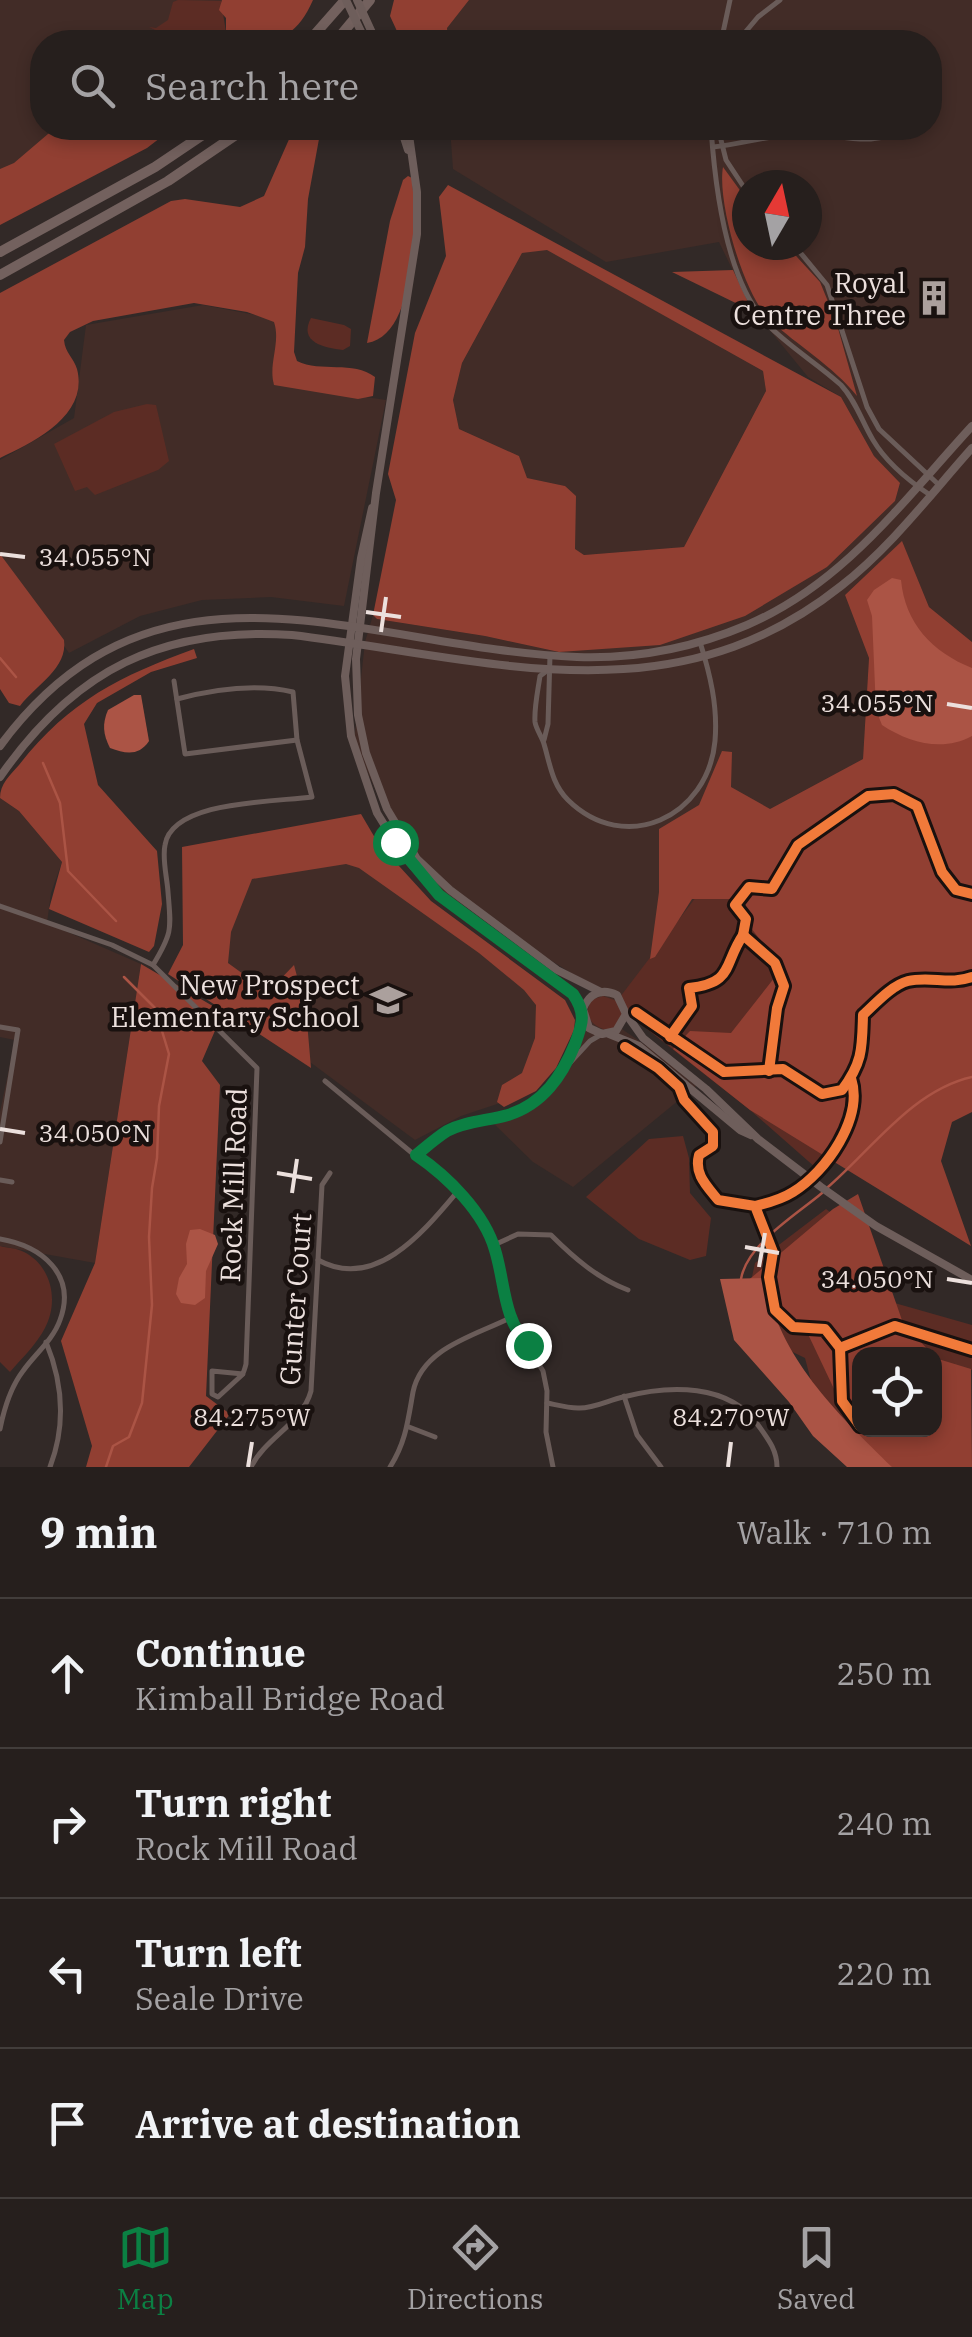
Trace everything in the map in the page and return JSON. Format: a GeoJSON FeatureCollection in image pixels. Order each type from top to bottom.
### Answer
{"type":"FeatureCollection","features":[{"type":"Feature","properties":{"kind":"highway"},"geometry":{"type":"LineString","coordinates":[[319,30],[346,0]]}},
{"type":"Feature","properties":{"kind":"highway"},"geometry":{"type":"LineString","coordinates":[[345,30],[370,0]]}},
{"type":"Feature","properties":{"kind":"highway"},"geometry":{"type":"LineString","coordinates":[[0,252],[155,167],[195,140]]}},
{"type":"Feature","properties":{"kind":"highway"},"geometry":{"type":"LineString","coordinates":[[0,274],[168,181],[228,140]]}},
{"type":"Feature","properties":{"kind":"street"},"geometry":{"type":"LineString","coordinates":[[346,0],[365,30]]}},
{"type":"Feature","properties":{"kind":"street"},"geometry":{"type":"LineString","coordinates":[[357,0],[368,30]]}},
{"type":"Feature","properties":{"kind":"street"},"geometry":{"type":"LineString","coordinates":[[724,30],[730,0]]}},
{"type":"Feature","properties":{"kind":"street"},"geometry":{"type":"LineString","coordinates":[[747,30],[780,0]]}},
{"type":"Feature","properties":{"kind":"street"},"geometry":{"type":"LineString","coordinates":[[404,140],[414,169]]}},
{"type":"Feature","properties":{"kind":"street"},"geometry":{"type":"LineString","coordinates":[[410,140],[418,213],[414,263],[376,494],[366,528],[356,627],[345,676],[352,736],[377,813],[395,842],[439,895],[573,994],[583,1008],[584,1019],[565,1068]]}},
{"type":"Feature","properties":{"kind":"street"},"geometry":{"type":"LineString","coordinates":[[714,140],[732,260],[754,309],[783,339],[841,385],[851,396],[874,443],[930,496]]}},
{"type":"Feature","properties":{"kind":"street"},"geometry":{"type":"LineString","coordinates":[[720,140],[733,170]]}},
{"type":"Feature","properties":{"kind":"street"},"geometry":{"type":"LineString","coordinates":[[714,147],[760,140]]}},
{"type":"Feature","properties":{"kind":"street"},"geometry":{"type":"LineString","coordinates":[[806,260],[827,285],[866,407],[879,429],[939,484]]}},
{"type":"Feature","properties":{"kind":"street"},"geometry":{"type":"LineString","coordinates":[[0,746],[35,704],[71,674],[113,649],[163,628],[243,616],[356,627],[550,655],[624,656],[700,642],[752,623],[810,590],[866,544],[972,426]]}},
{"type":"Feature","properties":{"kind":"street"},"geometry":{"type":"LineString","coordinates":[[2,771],[34,731],[70,696],[110,670],[167,645],[209,636],[249,633],[353,643],[548,670],[634,670],[704,656],[778,627],[838,589],[888,544],[972,448]]}},
{"type":"Feature","properties":{"kind":"street"},"geometry":{"type":"LineString","coordinates":[[163,628],[167,645]]}},
{"type":"Feature","properties":{"kind":"street"},"geometry":{"type":"LineString","coordinates":[[550,655],[544,743],[548,767],[567,799],[588,814],[627,826],[666,819],[693,794],[712,757],[715,707],[700,642]]}},
{"type":"Feature","properties":{"kind":"street"},"geometry":{"type":"LineString","coordinates":[[353,643],[356,696],[366,752],[387,809],[409,850],[450,890],[557,970],[601,992],[618,995],[643,1038],[798,1170],[851,1209],[972,1280]]}},
{"type":"Feature","properties":{"kind":"street"},"geometry":{"type":"LineString","coordinates":[[544,743],[535,724],[540,676],[548,670]]}},
{"type":"Feature","properties":{"kind":"street"},"geometry":{"type":"LineString","coordinates":[[174,681],[185,754],[297,740]]}},
{"type":"Feature","properties":{"kind":"street"},"geometry":{"type":"LineString","coordinates":[[153,965],[172,934],[164,846],[169,833],[184,818],[210,809],[312,797],[297,740],[293,692],[256,687],[177,699]]}},
{"type":"Feature","properties":{"kind":"street","name":"Rock Mill Road"},"geometry":{"type":"LineString","coordinates":[[0,906],[96,938],[153,965],[257,1068],[246,1358],[242,1374]]}},
{"type":"Feature","properties":{"kind":"street"},"geometry":{"type":"LineString","coordinates":[[583,1008],[590,996],[601,992]]}},
{"type":"Feature","properties":{"kind":"street"},"geometry":{"type":"LineString","coordinates":[[416,1155],[448,1131],[527,1106],[551,1087],[590,1040],[621,1027],[626,1014]]}},
{"type":"Feature","properties":{"kind":"street"},"geometry":{"type":"LineString","coordinates":[[584,1019],[590,1028],[638,1046],[740,1130],[758,1139]]}},
{"type":"Feature","properties":{"kind":"street"},"geometry":{"type":"LineString","coordinates":[[0,1026],[18,1030],[0,1142]]}},
{"type":"Feature","properties":{"kind":"street"},"geometry":{"type":"LineString","coordinates":[[325,1081],[458,1191],[494,1245],[510,1318],[539,1362],[546,1381],[546,1432],[553,1467]]}},
{"type":"Feature","properties":{"kind":"street","name":"Gunter Court"},"geometry":{"type":"LineString","coordinates":[[250,1467],[308,1401],[315,1360],[322,1185],[330,1173]]}},
{"type":"Feature","properties":{"kind":"street"},"geometry":{"type":"LineString","coordinates":[[0,1180],[12,1182]]}},
{"type":"Feature","properties":{"kind":"street"},"geometry":{"type":"LineString","coordinates":[[318,1260],[330,1267],[350,1267],[394,1258],[458,1191]]}},
{"type":"Feature","properties":{"kind":"street"},"geometry":{"type":"LineString","coordinates":[[494,1245],[518,1234],[551,1235],[579,1261],[628,1290]]}},
{"type":"Feature","properties":{"kind":"street"},"geometry":{"type":"LineString","coordinates":[[0,1239],[32,1247],[56,1270],[64,1305],[61,1320],[11,1391],[0,1429]]}},
{"type":"Feature","properties":{"kind":"street"},"geometry":{"type":"LineString","coordinates":[[390,1467],[409,1427],[414,1389],[428,1362],[457,1342],[510,1318]]}},
{"type":"Feature","properties":{"kind":"street"},"geometry":{"type":"LineString","coordinates":[[46,1342],[58,1370],[61,1397],[60,1431],[50,1467]]}},
{"type":"Feature","properties":{"kind":"street"},"geometry":{"type":"LineString","coordinates":[[212,1371],[242,1374],[218,1397],[212,1394],[212,1371]]}},
{"type":"Feature","properties":{"kind":"street"},"geometry":{"type":"LineString","coordinates":[[547,1403],[578,1408],[624,1396],[676,1390],[727,1396],[751,1414],[774,1450],[778,1467]]}},
{"type":"Feature","properties":{"kind":"street"},"geometry":{"type":"LineString","coordinates":[[624,1396],[638,1435],[661,1467]]}},
{"type":"Feature","properties":{"kind":"street"},"geometry":{"type":"LineString","coordinates":[[409,1427],[434,1437]]}},
{"type":"Feature","properties":{"kind":"shaded area"},"geometry":{"type":"Polygon","coordinates":[[[0,0],[228,0],[189,30],[30,30],[30,140],[56,140],[0,176],[0,0]]]}},
{"type":"Feature","properties":{"kind":"shaded area"},"geometry":{"type":"Polygon","coordinates":[[[222,0],[313,0],[293,30],[226,30],[226,18],[219,10],[222,0]]]}},
{"type":"Feature","properties":{"kind":"shaded area"},"geometry":{"type":"Polygon","coordinates":[[[394,0],[469,0],[447,30],[396,30],[390,16],[394,0]]]}},
{"type":"Feature","properties":{"kind":"shaded area"},"geometry":{"type":"Polygon","coordinates":[[[455,0],[972,0],[972,642],[929,607],[902,542],[845,595],[869,658],[863,759],[770,809],[606,1018],[696,1086],[573,1187],[533,1162],[490,1120],[548,1090],[597,994],[579,978],[423,880],[394,830],[354,742],[365,642],[373,615],[377,619],[559,652],[827,567],[895,501],[900,484],[874,456],[841,397],[808,377],[750,306],[719,242],[606,262],[453,169],[451,140],[942,140],[942,30],[442,30],[441,21],[455,0]]]}},
{"type":"Feature","properties":{"kind":"shaded area"},"geometry":{"type":"Polygon","coordinates":[[[221,1],[226,30],[155,30],[149,27],[156,28],[168,20],[173,2],[221,1]]]}},
{"type":"Feature","properties":{"kind":"shaded area"},"geometry":{"type":"Polygon","coordinates":[[[41,140],[157,140],[0,225],[0,169],[14,163],[41,140]]]}},
{"type":"Feature","properties":{"kind":"shaded area"},"geometry":{"type":"Polygon","coordinates":[[[289,140],[319,140],[298,273],[294,352],[297,361],[306,364],[357,369],[375,377],[373,396],[358,399],[274,385],[274,322],[247,312],[194,303],[93,321],[70,332],[64,340],[77,369],[79,385],[75,400],[56,425],[0,458],[0,293],[171,201],[185,199],[240,207],[264,196],[289,140]]]}},
{"type":"Feature","properties":{"kind":"shaded area"},"geometry":{"type":"Polygon","coordinates":[[[723,167],[732,179],[732,238],[724,202],[723,167]]]}},
{"type":"Feature","properties":{"kind":"shaded area"},"geometry":{"type":"Polygon","coordinates":[[[412,178],[414,220],[405,298],[384,335],[367,343],[390,221],[403,180],[412,178]]]}},
{"type":"Feature","properties":{"kind":"shaded area"},"geometry":{"type":"Polygon","coordinates":[[[448,185],[841,397],[874,456],[900,483],[895,501],[827,567],[745,616],[660,645],[559,652],[377,619],[373,615],[396,500],[388,474],[415,333],[446,256],[439,197],[448,185]],[[547,250],[522,253],[462,363],[453,400],[459,429],[519,456],[527,478],[565,486],[576,496],[575,549],[584,555],[684,547],[766,391],[763,371],[547,250]]]}},
{"type":"Feature","properties":{"kind":"shaded area"},"geometry":{"type":"Polygon","coordinates":[[[547,249],[763,371],[766,391],[684,547],[584,555],[575,550],[565,486],[526,478],[519,456],[459,429],[453,400],[462,363],[522,253],[547,249]]]}},
{"type":"Feature","properties":{"kind":"shaded area"},"geometry":{"type":"Polygon","coordinates":[[[739,260],[800,260],[820,282],[836,321],[857,396],[770,320],[750,290],[739,260]]]}},
{"type":"Feature","properties":{"kind":"shaded area"},"geometry":{"type":"Polygon","coordinates":[[[733,270],[748,309],[672,272],[733,270]]]}},
{"type":"Feature","properties":{"kind":"shaded area"},"geometry":{"type":"Polygon","coordinates":[[[203,305],[283,320],[273,383],[386,400],[344,606],[271,597],[202,600],[140,616],[69,653],[0,557],[0,460],[74,418],[86,325],[203,305]]]}},
{"type":"Feature","properties":{"kind":"shaded area"},"geometry":{"type":"Polygon","coordinates":[[[311,318],[351,329],[350,346],[343,350],[315,342],[308,333],[311,318]]]}},
{"type":"Feature","properties":{"kind":"shaded area"},"geometry":{"type":"Polygon","coordinates":[[[156,405],[169,461],[158,470],[95,495],[87,487],[75,491],[54,444],[114,412],[156,405]]]}},
{"type":"Feature","properties":{"kind":"shaded area"},"geometry":{"type":"Polygon","coordinates":[[[902,541],[929,607],[972,642],[972,1112],[952,1122],[941,1161],[971,1246],[750,1110],[673,1049],[690,1031],[731,1033],[782,968],[751,928],[744,899],[692,899],[650,959],[659,892],[659,829],[699,805],[722,751],[732,752],[731,787],[770,809],[863,759],[869,658],[845,595],[902,541]]]}},
{"type":"Feature","properties":{"kind":"shaded area"},"geometry":{"type":"Polygon","coordinates":[[[0,554],[64,640],[56,668],[20,706],[9,703],[0,689],[0,554]]]}},
{"type":"Feature","properties":{"kind":"shaded area"},"geometry":{"type":"Polygon","coordinates":[[[892,578],[901,580],[908,610],[923,634],[945,654],[972,668],[972,736],[950,744],[926,743],[903,737],[882,725],[876,710],[872,616],[867,600],[892,578]]]}},
{"type":"Feature","properties":{"kind":"shaded area"},"geometry":{"type":"Polygon","coordinates":[[[194,649],[197,658],[151,672],[97,703],[84,724],[98,785],[157,851],[162,904],[154,946],[149,952],[49,909],[62,862],[19,811],[0,798],[0,793],[6,780],[38,743],[77,707],[119,681],[194,649]]]}},
{"type":"Feature","properties":{"kind":"shaded area"},"geometry":{"type":"Polygon","coordinates":[[[141,695],[149,741],[141,749],[121,752],[110,748],[105,720],[108,710],[141,695]]]}},
{"type":"Feature","properties":{"kind":"shaded area"},"geometry":{"type":"Polygon","coordinates":[[[0,798],[19,811],[62,862],[51,893],[47,923],[141,964],[95,1263],[0,1246],[0,1112],[15,1040],[0,1037],[0,798]]]}},
{"type":"Feature","properties":{"kind":"shaded area"},"geometry":{"type":"Polygon","coordinates":[[[361,814],[378,843],[431,901],[565,1000],[575,1020],[574,1030],[556,1068],[536,1091],[504,1107],[497,1102],[502,1085],[522,1073],[535,1038],[536,1005],[479,953],[359,868],[346,864],[252,879],[231,932],[228,963],[268,992],[294,965],[306,1010],[311,1068],[168,974],[183,945],[182,847],[361,814]]]}},
{"type":"Feature","properties":{"kind":"shaded area"},"geometry":{"type":"Polygon","coordinates":[[[738,833],[863,1119],[824,1175],[750,1110],[624,1011],[611,1031],[595,1025],[589,1017],[591,1000],[603,996],[617,1001],[709,880],[738,833]]]}},
{"type":"Feature","properties":{"kind":"shaded area","name":"New Prospect Elementary School"},"geometry":{"type":"Polygon","coordinates":[[[356,859],[567,1012],[539,1085],[461,1116],[415,1140],[210,988],[254,869],[356,859]]]}},
{"type":"Feature","properties":{"kind":"shaded area"},"geometry":{"type":"Polygon","coordinates":[[[141,964],[223,1012],[202,1061],[220,1085],[206,1396],[230,1414],[189,1467],[86,1467],[92,1446],[61,1341],[95,1263],[141,964]]]}},
{"type":"Feature","properties":{"kind":"shaded area"},"geometry":{"type":"Polygon","coordinates":[[[683,1136],[689,1158],[690,1193],[711,1218],[706,1256],[690,1260],[639,1239],[586,1197],[649,1139],[683,1136]]]}},
{"type":"Feature","properties":{"kind":"shaded area"},"geometry":{"type":"Polygon","coordinates":[[[858,1194],[903,1323],[925,1347],[852,1347],[852,1427],[807,1332],[745,1283],[833,1209],[858,1194]]]}},
{"type":"Feature","properties":{"kind":"shaded area"},"geometry":{"type":"Polygon","coordinates":[[[826,1209],[845,1223],[877,1298],[972,1325],[972,1370],[942,1363],[942,1347],[852,1347],[852,1437],[862,1437],[871,1467],[820,1415],[805,1358],[770,1341],[748,1295],[755,1263],[826,1209]]]}},
{"type":"Feature","properties":{"kind":"shaded area"},"geometry":{"type":"Polygon","coordinates":[[[190,1230],[215,1235],[218,1244],[206,1271],[205,1298],[195,1305],[181,1303],[176,1294],[187,1264],[186,1244],[190,1230]]]}},
{"type":"Feature","properties":{"kind":"shaded area"},"geometry":{"type":"Polygon","coordinates":[[[0,1246],[34,1258],[47,1275],[52,1296],[45,1328],[10,1372],[0,1362],[0,1246]]]}},
{"type":"Feature","properties":{"kind":"shaded area"},"geometry":{"type":"Polygon","coordinates":[[[765,1278],[772,1307],[796,1358],[852,1427],[852,1437],[862,1437],[892,1467],[847,1467],[813,1436],[789,1402],[734,1340],[720,1279],[765,1278]]]}},
{"type":"Feature","properties":{"kind":"shaded area"},"geometry":{"type":"Polygon","coordinates":[[[942,1360],[971,1369],[972,1467],[871,1467],[857,1437],[942,1437],[942,1360]]]}},
{"type":"Feature","properties":{"kind":"waterway"},"geometry":{"type":"LineString","coordinates":[[0,658],[16,677]]}},
{"type":"Feature","properties":{"kind":"waterway"},"geometry":{"type":"LineString","coordinates":[[43,763],[60,803],[68,871],[116,921]]}},
{"type":"Feature","properties":{"kind":"waterway"},"geometry":{"type":"LineString","coordinates":[[106,1467],[113,1446],[129,1437],[142,1403],[152,1305],[152,1188],[159,1106],[169,1054],[155,1008],[124,977]]}},
{"type":"Feature","properties":{"kind":"waterway"},"geometry":{"type":"LineString","coordinates":[[828,1187],[912,1107],[931,1094],[972,1077]]}},
{"type":"Feature","properties":{"kind":"waterway"},"geometry":{"type":"LineString","coordinates":[[741,1279],[762,1242],[822,1193]]}},
{"type":"Feature","properties":{"kind":"cycle path"},"geometry":{"type":"LineString","coordinates":[[743,935],[746,919],[735,905],[749,887],[772,889],[798,845],[868,796],[894,794],[917,806],[942,872],[956,890],[972,894]]}},
{"type":"Feature","properties":{"kind":"cycle path"},"geometry":{"type":"LineString","coordinates":[[670,1037],[692,1006],[689,988],[721,977],[743,935],[775,963],[784,986],[777,1008],[769,1071]]}},
{"type":"Feature","properties":{"kind":"cycle path"},"geometry":{"type":"LineString","coordinates":[[636,1012],[724,1072],[783,1069],[822,1094],[842,1090],[849,1080],[860,1054],[863,1015],[890,991],[908,981],[972,977]]}},
{"type":"Feature","properties":{"kind":"cycle path"},"geometry":{"type":"LineString","coordinates":[[625,1047],[679,1087],[684,1100],[713,1132],[713,1146],[699,1155],[702,1179],[718,1200],[755,1206],[773,1252],[769,1277],[775,1310],[793,1327],[825,1329],[840,1348],[842,1401],[852,1415]]}},
{"type":"Feature","properties":{"kind":"cycle path"},"geometry":{"type":"LineString","coordinates":[[755,1206],[793,1192],[829,1158],[852,1110],[851,1078]]}},
{"type":"Feature","properties":{"kind":"cycle path"},"geometry":{"type":"LineString","coordinates":[[840,1348],[895,1326],[972,1350]]}},
{"type":"Feature","properties":{"kind":"place","name":"Royal Centre Three"},"geometry":{"type":"Point","coordinates":[934,298]}},
{"type":"Feature","properties":{"kind":"place","name":"New Prospect Elementary School"},"geometry":{"type":"Point","coordinates":[388,1000]}},
{"type":"Feature","properties":{"kind":"route"},"geometry":{"type":"LineString","coordinates":[[395,842],[439,895],[573,994],[583,1008],[584,1019],[565,1068],[544,1094],[508,1115],[470,1122],[448,1131],[416,1155],[465,1199],[494,1245],[510,1318],[528,1345]]}}]}
